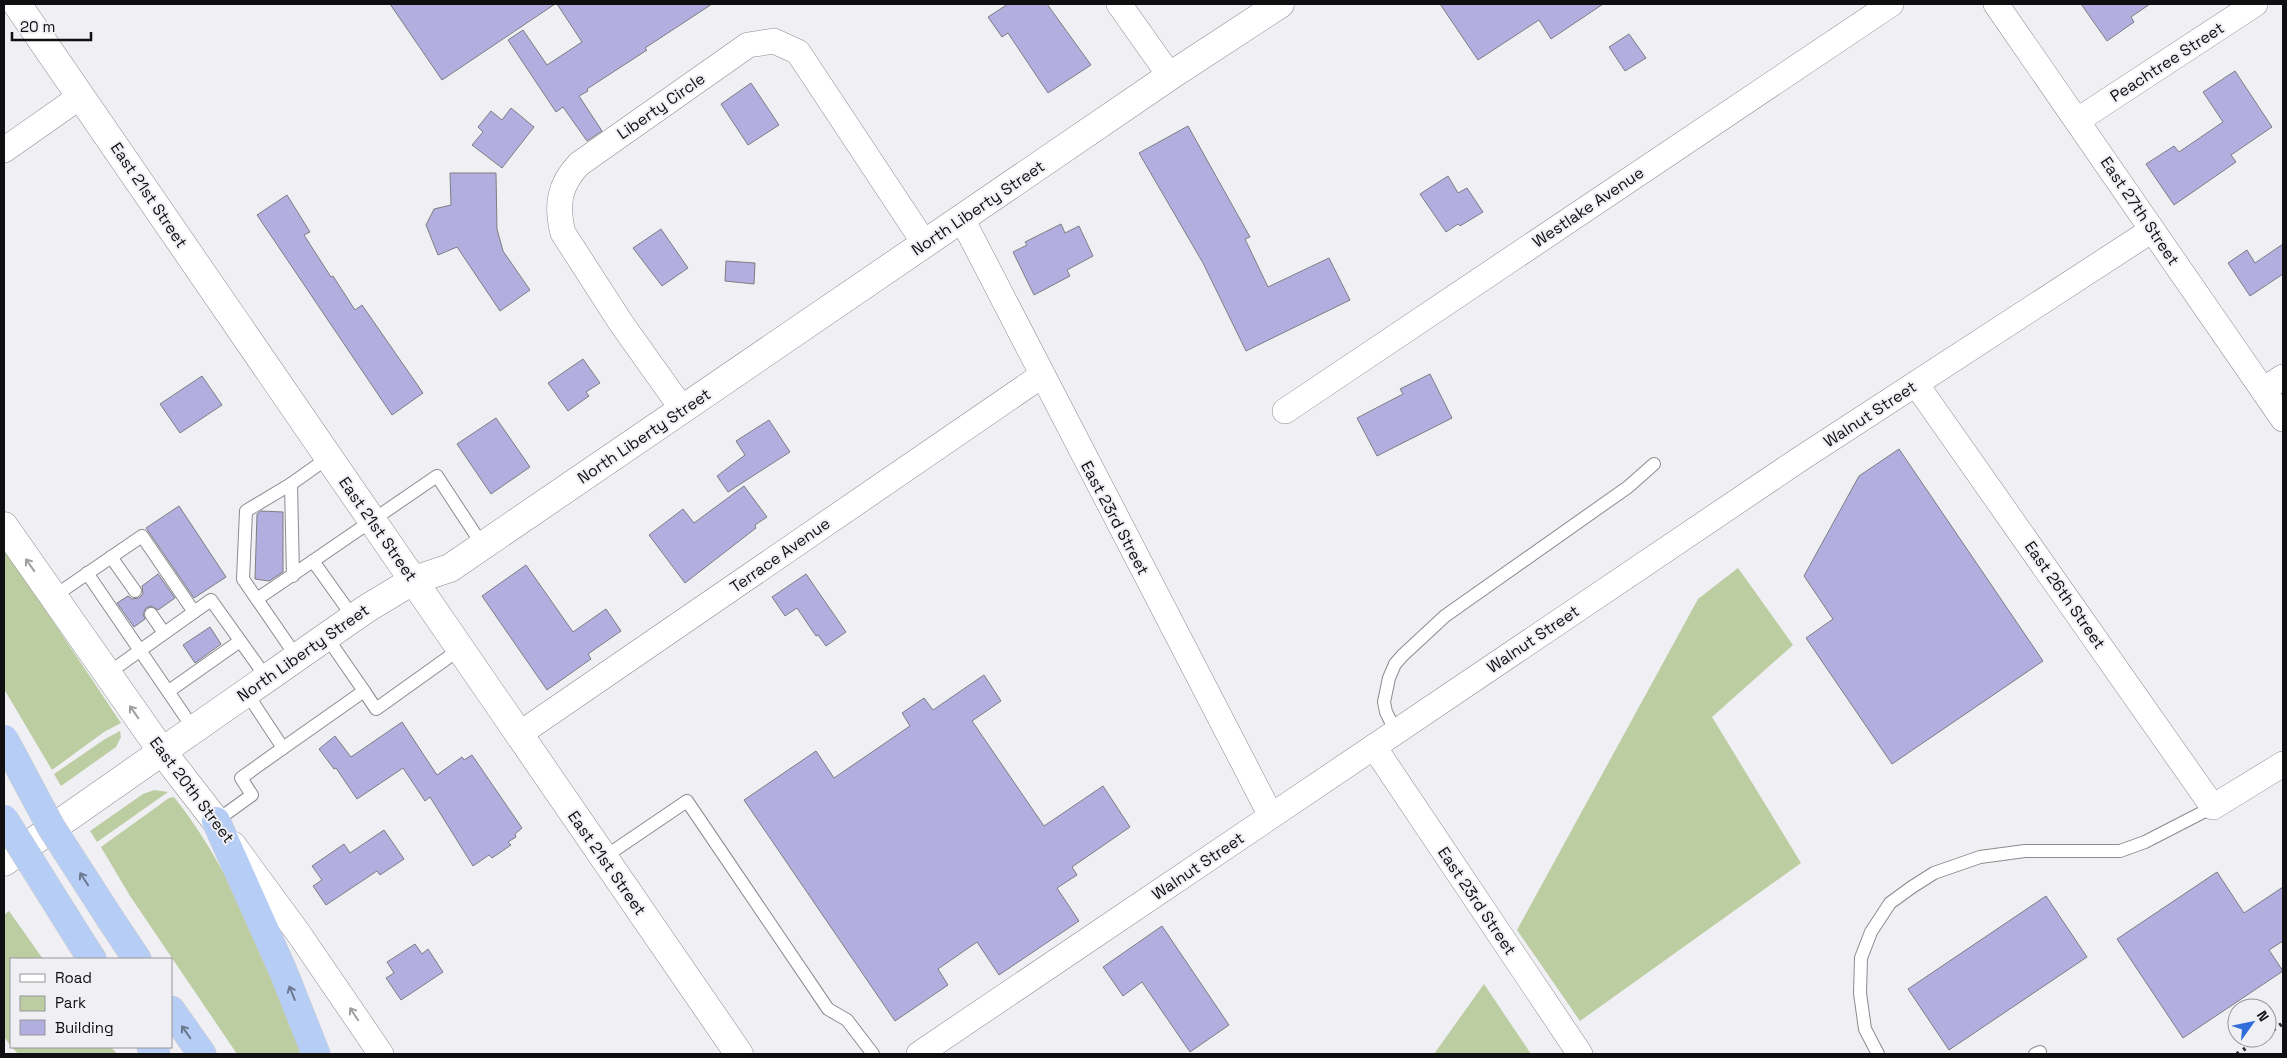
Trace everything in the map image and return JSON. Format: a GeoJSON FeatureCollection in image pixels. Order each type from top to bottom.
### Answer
{"type":"FeatureCollection","features":[{"type":"Feature","properties":{"kind":"highway"},"geometry":{"type":"LineString","coordinates":[[4,739],[51,827],[136,958]]}},
{"type":"Feature","properties":{"kind":"highway"},"geometry":{"type":"LineString","coordinates":[[4,818],[87,950]]}},
{"type":"Feature","properties":{"kind":"highway"},"geometry":{"type":"LineString","coordinates":[[216,821],[283,971],[316,1054]]}},
{"type":"Feature","properties":{"kind":"highway"},"geometry":{"type":"LineString","coordinates":[[172,1011],[202,1054]]}},
{"type":"Feature","properties":{"kind":"street","name":"East 21st Street"},"geometry":{"type":"LineString","coordinates":[[17,4],[739,1054]]}},
{"type":"Feature","properties":{"kind":"street"},"geometry":{"type":"LineString","coordinates":[[1119,4],[1170,76]]}},
{"type":"Feature","properties":{"kind":"street","name":"North Liberty Street"},"geometry":{"type":"LineString","coordinates":[[4,862],[296,656],[414,580],[450,568],[1170,76],[1280,4]]}},
{"type":"Feature","properties":{"kind":"street","name":"East 27th Street"},"geometry":{"type":"LineString","coordinates":[[1996,4],[2078,120],[2152,230],[2273,383],[2283,419]]}},
{"type":"Feature","properties":{"kind":"street","name":"Peachtree Street"},"geometry":{"type":"LineString","coordinates":[[2078,120],[2255,4]]}},
{"type":"Feature","properties":{"kind":"street","name":"Westlake Avenue"},"geometry":{"type":"LineString","coordinates":[[1285,411],[1879,7]]}},
{"type":"Feature","properties":{"kind":"street","name":"Liberty Circle"},"geometry":{"type":"LineString","coordinates":[[683,410],[621,324],[563,233],[559,218],[558,200],[569,174],[579,164],[748,45],[774,41],[798,52],[925,244]]}},
{"type":"Feature","properties":{"kind":"street"},"geometry":{"type":"LineString","coordinates":[[4,150],[81,96]]}},
{"type":"Feature","properties":{"kind":"street","name":"East 23rd Street"},"geometry":{"type":"LineString","coordinates":[[962,219],[1041,376],[1271,816]]}},
{"type":"Feature","properties":{"kind":"street","name":"Walnut Street"},"geometry":{"type":"LineString","coordinates":[[919,1054],[1712,521],[1797,461],[2152,230]]}},
{"type":"Feature","properties":{"kind":"street","name":"Terrace Avenue"},"geometry":{"type":"LineString","coordinates":[[518,735],[1041,376]]}},
{"type":"Feature","properties":{"kind":"street","name":"East 26th Street"},"geometry":{"type":"LineString","coordinates":[[1916,384],[2213,807]]}},
{"type":"Feature","properties":{"kind":"street","name":"East 20th Street"},"geometry":{"type":"LineString","coordinates":[[4,526],[161,750],[299,934],[381,1054]]}},
{"type":"Feature","properties":{"kind":"street","name":"East 23rd Street"},"geometry":{"type":"LineString","coordinates":[[1374,747],[1580,1054]]}},
{"type":"Feature","properties":{"kind":"street"},"geometry":{"type":"LineString","coordinates":[[2213,807],[2283,764]]}},
{"type":"Feature","properties":{"kind":"lane"},"geometry":{"type":"LineString","coordinates":[[296,656],[243,579],[250,544],[246,511],[291,484],[329,457]]}},
{"type":"Feature","properties":{"kind":"lane"},"geometry":{"type":"LineString","coordinates":[[1396,732],[1386,712],[1384,702],[1389,678],[1395,664],[1403,655],[1445,616],[1628,487],[1654,464]]}},
{"type":"Feature","properties":{"kind":"lane"},"geometry":{"type":"LineString","coordinates":[[257,599],[437,476],[483,546]]}},
{"type":"Feature","properties":{"kind":"lane"},"geometry":{"type":"LineString","coordinates":[[291,484],[288,547],[293,576]]}},
{"type":"Feature","properties":{"kind":"lane"},"geometry":{"type":"LineString","coordinates":[[53,597],[142,536],[194,612]]}},
{"type":"Feature","properties":{"kind":"lane"},"geometry":{"type":"LineString","coordinates":[[111,557],[135,591]]}},
{"type":"Feature","properties":{"kind":"lane"},"geometry":{"type":"LineString","coordinates":[[313,561],[353,618]]}},
{"type":"Feature","properties":{"kind":"lane"},"geometry":{"type":"LineString","coordinates":[[87,573],[193,728]]}},
{"type":"Feature","properties":{"kind":"lane"},"geometry":{"type":"LineString","coordinates":[[107,674],[211,600],[240,641],[256,685],[283,748]]}},
{"type":"Feature","properties":{"kind":"lane"},"geometry":{"type":"LineString","coordinates":[[151,614],[164,633]]}},
{"type":"Feature","properties":{"kind":"lane"},"geometry":{"type":"LineString","coordinates":[[326,636],[376,709],[460,649]]}},
{"type":"Feature","properties":{"kind":"lane"},"geometry":{"type":"LineString","coordinates":[[169,692],[240,641]]}},
{"type":"Feature","properties":{"kind":"lane"},"geometry":{"type":"LineString","coordinates":[[216,821],[252,795],[240,778],[364,691]]}},
{"type":"Feature","properties":{"kind":"lane"},"geometry":{"type":"LineString","coordinates":[[603,858],[687,800],[828,1009],[847,1020],[873,1054]]}},
{"type":"Feature","properties":{"kind":"lane"},"geometry":{"type":"LineString","coordinates":[[1878,1054],[1865,1030],[1860,993],[1861,958],[1871,932],[1890,903],[1934,873],[1980,856],[2025,851],[2120,851],[2145,842],[2213,807]]}},
{"type":"Feature","properties":{"kind":"green space"},"geometry":{"type":"Polygon","coordinates":[[[4,548],[121,723],[104,732],[52,770],[4,689],[4,548]]]}},
{"type":"Feature","properties":{"kind":"green space"},"geometry":{"type":"Polygon","coordinates":[[[1738,568],[1793,645],[1712,717],[1801,863],[1580,1021],[1517,930],[1698,599],[1738,568]]]}},
{"type":"Feature","properties":{"kind":"green space"},"geometry":{"type":"Polygon","coordinates":[[[120,731],[121,737],[116,747],[61,786],[54,774],[120,731]]]}},
{"type":"Feature","properties":{"kind":"green space"},"geometry":{"type":"Polygon","coordinates":[[[154,790],[168,792],[97,842],[90,831],[143,794],[154,790]]]}},
{"type":"Feature","properties":{"kind":"green space"},"geometry":{"type":"Polygon","coordinates":[[[174,797],[195,826],[232,888],[248,921],[304,1054],[237,1054],[130,896],[101,847],[169,798],[174,797]]]}},
{"type":"Feature","properties":{"kind":"green space"},"geometry":{"type":"Polygon","coordinates":[[[9,911],[42,958],[10,958],[10,1045],[4,1037],[4,915],[9,911]]]}},
{"type":"Feature","properties":{"kind":"green space"},"geometry":{"type":"Polygon","coordinates":[[[1484,984],[1531,1054],[1434,1054],[1484,984]]]}},
{"type":"Feature","properties":{"kind":"green space"},"geometry":{"type":"Polygon","coordinates":[[[13,1048],[112,1048],[117,1054],[18,1054],[13,1048]]]}},
{"type":"Feature","properties":{"kind":"building"},"geometry":{"type":"Polygon","coordinates":[[[390,4],[555,4],[442,80],[390,4]]]}},
{"type":"Feature","properties":{"kind":"building"},"geometry":{"type":"Polygon","coordinates":[[[557,4],[712,4],[645,48],[647,50],[579,96],[602,131],[587,141],[563,107],[556,112],[508,40],[523,30],[547,65],[582,42],[557,4]]]}},
{"type":"Feature","properties":{"kind":"building"},"geometry":{"type":"Polygon","coordinates":[[[1008,4],[1047,4],[1091,65],[1048,93],[1008,33],[1002,37],[988,17],[1008,4]]]}},
{"type":"Feature","properties":{"kind":"building"},"geometry":{"type":"Polygon","coordinates":[[[1440,4],[1603,4],[1551,39],[1539,20],[1478,60],[1440,4]]]}},
{"type":"Feature","properties":{"kind":"building"},"geometry":{"type":"Polygon","coordinates":[[[2081,4],[2150,4],[2131,17],[2134,22],[2107,41],[2081,4]]]}},
{"type":"Feature","properties":{"kind":"building"},"geometry":{"type":"Polygon","coordinates":[[[1629,34],[1646,58],[1625,71],[1609,47],[1629,34]]]}},
{"type":"Feature","properties":{"kind":"building"},"geometry":{"type":"Polygon","coordinates":[[[2235,71],[2272,127],[2231,155],[2236,162],[2174,205],[2146,164],[2174,146],[2179,152],[2223,122],[2203,92],[2235,71]]]}},
{"type":"Feature","properties":{"kind":"building"},"geometry":{"type":"Polygon","coordinates":[[[751,83],[779,125],[748,145],[721,104],[751,83]]]}},
{"type":"Feature","properties":{"kind":"building"},"geometry":{"type":"Polygon","coordinates":[[[511,108],[534,127],[502,168],[472,145],[483,132],[478,127],[491,111],[502,120],[511,108]]]}},
{"type":"Feature","properties":{"kind":"building"},"geometry":{"type":"Polygon","coordinates":[[[1188,126],[1250,237],[1245,239],[1268,287],[1329,258],[1350,300],[1246,351],[1203,263],[1139,153],[1188,126]]]}},
{"type":"Feature","properties":{"kind":"building"},"geometry":{"type":"Polygon","coordinates":[[[450,173],[496,173],[497,229],[503,251],[530,290],[500,311],[457,247],[438,255],[426,225],[434,209],[451,205],[450,173]]]}},
{"type":"Feature","properties":{"kind":"building"},"geometry":{"type":"Polygon","coordinates":[[[1448,176],[1458,193],[1467,188],[1483,212],[1446,232],[1420,194],[1448,176]]]}},
{"type":"Feature","properties":{"kind":"building"},"geometry":{"type":"Polygon","coordinates":[[[287,195],[310,232],[304,235],[331,277],[333,276],[355,310],[362,305],[423,393],[392,415],[257,215],[287,195]]]}},
{"type":"Feature","properties":{"kind":"building"},"geometry":{"type":"Polygon","coordinates":[[[1061,224],[1065,233],[1079,226],[1093,256],[1067,270],[1070,276],[1034,295],[1013,252],[1027,245],[1025,242],[1061,224]]]}},
{"type":"Feature","properties":{"kind":"building"},"geometry":{"type":"Polygon","coordinates":[[[661,229],[688,268],[662,286],[633,248],[661,229]]]}},
{"type":"Feature","properties":{"kind":"building"},"geometry":{"type":"Polygon","coordinates":[[[2283,244],[2283,274],[2250,296],[2228,263],[2247,250],[2255,263],[2283,244]]]}},
{"type":"Feature","properties":{"kind":"building"},"geometry":{"type":"Polygon","coordinates":[[[726,261],[755,263],[754,284],[725,281],[726,261]]]}},
{"type":"Feature","properties":{"kind":"building"},"geometry":{"type":"Polygon","coordinates":[[[583,359],[600,383],[586,392],[589,396],[568,411],[548,383],[583,359]]]}},
{"type":"Feature","properties":{"kind":"building"},"geometry":{"type":"Polygon","coordinates":[[[1430,374],[1452,418],[1377,456],[1357,418],[1403,394],[1400,389],[1430,374]]]}},
{"type":"Feature","properties":{"kind":"building"},"geometry":{"type":"Polygon","coordinates":[[[202,376],[222,405],[180,433],[160,404],[202,376]]]}},
{"type":"Feature","properties":{"kind":"building"},"geometry":{"type":"Polygon","coordinates":[[[496,418],[530,467],[491,494],[457,444],[496,418]]]}},
{"type":"Feature","properties":{"kind":"building"},"geometry":{"type":"Polygon","coordinates":[[[769,420],[790,452],[728,492],[717,476],[745,455],[736,441],[769,420]]]}},
{"type":"Feature","properties":{"kind":"building"},"geometry":{"type":"Polygon","coordinates":[[[1899,449],[2043,661],[1892,764],[1806,638],[1833,619],[1804,576],[1859,476],[1899,449]]]}},
{"type":"Feature","properties":{"kind":"building"},"geometry":{"type":"Polygon","coordinates":[[[744,486],[767,517],[755,525],[756,528],[685,583],[649,535],[683,509],[694,523],[744,486]]]}},
{"type":"Feature","properties":{"kind":"building"},"geometry":{"type":"Polygon","coordinates":[[[179,506],[226,577],[194,598],[146,528],[179,506]]]}},
{"type":"Feature","properties":{"kind":"building"},"geometry":{"type":"Polygon","coordinates":[[[261,511],[283,512],[283,572],[269,581],[255,579],[257,514],[261,511]]]}},
{"type":"Feature","properties":{"kind":"building"},"geometry":{"type":"Polygon","coordinates":[[[526,565],[573,632],[606,609],[621,631],[588,654],[591,659],[547,690],[482,596],[526,565]]]}},
{"type":"Feature","properties":{"kind":"building"},"geometry":{"type":"Polygon","coordinates":[[[158,574],[175,598],[158,610],[151,606],[146,608],[143,614],[145,619],[134,627],[117,603],[128,596],[132,599],[139,598],[143,594],[142,586],[158,574]]]}},
{"type":"Feature","properties":{"kind":"building"},"geometry":{"type":"Polygon","coordinates":[[[806,574],[846,632],[826,646],[818,635],[816,636],[797,608],[785,616],[772,597],[806,574]]]}},
{"type":"Feature","properties":{"kind":"building"},"geometry":{"type":"Polygon","coordinates":[[[210,627],[221,644],[195,663],[183,645],[210,627]]]}},
{"type":"Feature","properties":{"kind":"building"},"geometry":{"type":"Polygon","coordinates":[[[984,675],[1001,701],[972,721],[1044,826],[1103,786],[1130,827],[1072,867],[1077,875],[1057,888],[1079,921],[999,975],[977,942],[938,969],[948,985],[895,1021],[744,800],[816,751],[834,778],[910,726],[902,713],[924,698],[933,710],[984,675]]]}},
{"type":"Feature","properties":{"kind":"building"},"geometry":{"type":"Polygon","coordinates":[[[402,722],[437,775],[462,757],[464,760],[472,755],[522,828],[515,834],[516,837],[508,842],[511,845],[492,858],[489,855],[473,866],[430,797],[425,801],[403,768],[357,799],[336,768],[334,769],[319,749],[335,736],[351,757],[402,722]]]}},
{"type":"Feature","properties":{"kind":"building"},"geometry":{"type":"Polygon","coordinates":[[[384,830],[404,859],[380,875],[377,871],[326,905],[313,886],[322,880],[312,866],[344,844],[350,853],[384,830]]]}},
{"type":"Feature","properties":{"kind":"building"},"geometry":{"type":"Polygon","coordinates":[[[2217,872],[2244,913],[2283,887],[2283,941],[2269,950],[2283,971],[2243,998],[2227,998],[2227,1009],[2183,1038],[2117,939],[2217,872]]]}},
{"type":"Feature","properties":{"kind":"building"},"geometry":{"type":"Polygon","coordinates":[[[2046,896],[2087,957],[1949,1050],[1908,989],[2046,896]]]}},
{"type":"Feature","properties":{"kind":"building"},"geometry":{"type":"Polygon","coordinates":[[[1162,926],[1229,1025],[1190,1052],[1142,982],[1123,996],[1103,967],[1162,926]]]}},
{"type":"Feature","properties":{"kind":"building"},"geometry":{"type":"Polygon","coordinates":[[[415,944],[422,954],[428,949],[443,972],[401,1000],[386,978],[394,973],[387,962],[415,944]]]}},
{"type":"Feature","properties":{"kind":"railway"},"geometry":{"type":"LineString","coordinates":[[2277,1027],[2283,1023]]}},
{"type":"Feature","properties":{"kind":"railway"},"geometry":{"type":"LineString","coordinates":[[2237,1054],[2246,1048]]}}]}
